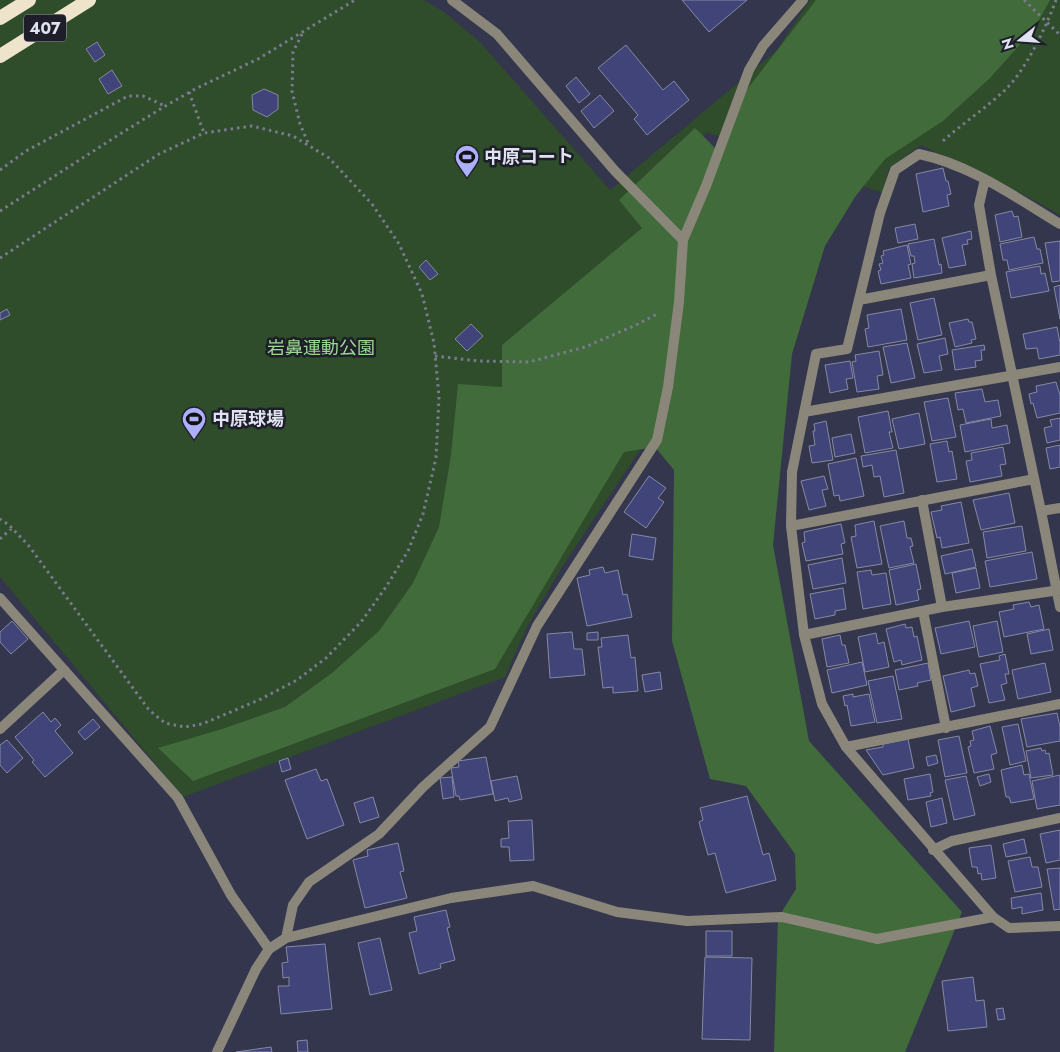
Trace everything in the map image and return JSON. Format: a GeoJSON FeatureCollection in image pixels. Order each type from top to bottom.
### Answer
{"type":"FeatureCollection","features":[{"type":"Feature","properties":{"kind":"highway","name":"407"},"geometry":{"type":"LineString","coordinates":[[0,18],[29,0]]}},
{"type":"Feature","properties":{"kind":"highway","name":"407"},"geometry":{"type":"LineString","coordinates":[[0,56],[90,0]]}},
{"type":"Feature","properties":{"kind":"street"},"geometry":{"type":"LineString","coordinates":[[452,0],[497,34],[615,172],[683,240]]}},
{"type":"Feature","properties":{"kind":"street"},"geometry":{"type":"LineString","coordinates":[[286,938],[293,905],[309,882],[379,834],[423,787],[490,726],[538,626],[657,440],[668,387],[679,302],[683,240],[706,186],[749,70],[763,46],[803,0]]}},
{"type":"Feature","properties":{"kind":"street"},"geometry":{"type":"LineString","coordinates":[[1060,224],[985,180],[943,160],[920,154],[895,170],[880,213],[847,349],[816,354],[792,472],[791,526],[804,635],[822,704],[846,747],[933,850],[993,917],[1009,928],[1060,926]]}},
{"type":"Feature","properties":{"kind":"street"},"geometry":{"type":"LineString","coordinates":[[985,180],[979,205],[991,275],[1058,590],[1060,608]]}},
{"type":"Feature","properties":{"kind":"street"},"geometry":{"type":"LineString","coordinates":[[859,300],[991,275]]}},
{"type":"Feature","properties":{"kind":"street"},"geometry":{"type":"LineString","coordinates":[[804,412],[1060,367]]}},
{"type":"Feature","properties":{"kind":"street"},"geometry":{"type":"LineString","coordinates":[[791,526],[1034,479]]}},
{"type":"Feature","properties":{"kind":"street"},"geometry":{"type":"LineString","coordinates":[[922,500],[942,607]]}},
{"type":"Feature","properties":{"kind":"street"},"geometry":{"type":"LineString","coordinates":[[1041,511],[1060,508]]}},
{"type":"Feature","properties":{"kind":"street"},"geometry":{"type":"LineString","coordinates":[[804,635],[942,607],[1058,590]]}},
{"type":"Feature","properties":{"kind":"street"},"geometry":{"type":"LineString","coordinates":[[0,598],[178,798],[231,895],[269,949]]}},
{"type":"Feature","properties":{"kind":"street"},"geometry":{"type":"LineString","coordinates":[[923,611],[946,728]]}},
{"type":"Feature","properties":{"kind":"street"},"geometry":{"type":"LineString","coordinates":[[0,729],[64,670]]}},
{"type":"Feature","properties":{"kind":"street"},"geometry":{"type":"LineString","coordinates":[[846,747],[1060,704]]}},
{"type":"Feature","properties":{"kind":"street"},"geometry":{"type":"LineString","coordinates":[[933,850],[952,841],[1060,818]]}},
{"type":"Feature","properties":{"kind":"street"},"geometry":{"type":"LineString","coordinates":[[217,1052],[256,969],[269,949],[286,938],[451,898],[533,886],[616,912],[687,921],[782,917],[877,939],[993,917]]}},
{"type":"Feature","properties":{"kind":"path"},"geometry":{"type":"LineString","coordinates":[[0,211],[189,92],[258,59],[355,0]]}},
{"type":"Feature","properties":{"kind":"path"},"geometry":{"type":"LineString","coordinates":[[1024,0],[1060,36]]}},
{"type":"Feature","properties":{"kind":"path"},"geometry":{"type":"LineString","coordinates":[[926,155],[961,124],[986,107],[1007,88],[1026,61],[1048,23],[1056,0]]}},
{"type":"Feature","properties":{"kind":"path"},"geometry":{"type":"LineString","coordinates":[[303,32],[293,52],[292,91],[300,124],[309,146]]}},
{"type":"Feature","properties":{"kind":"path"},"geometry":{"type":"LineString","coordinates":[[189,92],[204,133]]}},
{"type":"Feature","properties":{"kind":"path"},"geometry":{"type":"LineString","coordinates":[[0,170],[26,151],[128,96],[143,96],[166,106]]}},
{"type":"Feature","properties":{"kind":"path"},"geometry":{"type":"LineString","coordinates":[[0,258],[159,154],[204,133],[252,126],[293,136],[329,158],[372,204],[399,244],[422,294],[434,343],[439,397],[434,467],[423,514],[408,551],[386,587],[361,622],[319,663],[297,680],[259,700],[202,724],[185,727],[165,723],[149,710],[29,546],[12,528],[0,519]]}},
{"type":"Feature","properties":{"kind":"path"},"geometry":{"type":"LineString","coordinates":[[435,356],[478,362],[529,362],[585,347],[634,326],[679,302]]}},
{"type":"Feature","properties":{"kind":"path"},"geometry":{"type":"LineString","coordinates":[[0,539],[12,528]]}},
{"type":"Feature","properties":{"kind":"green space","name":"岩鼻運動公園"},"geometry":{"type":"Polygon","coordinates":[[[0,0],[424,0],[444,12],[479,41],[610,190],[776,51],[810,0],[1060,0],[1060,215],[1028,197],[921,145],[889,168],[883,193],[706,132],[687,175],[650,435],[562,567],[527,627],[505,677],[183,797],[0,577],[0,0]]]}},
{"type":"Feature","properties":{"kind":"green space"},"geometry":{"type":"Polygon","coordinates":[[[816,0],[1050,0],[1034,29],[990,78],[943,121],[885,159],[855,197],[825,246],[792,354],[773,545],[809,741],[962,912],[905,1052],[774,1052],[778,918],[796,889],[795,854],[746,786],[710,779],[672,641],[674,470],[655,447],[624,452],[495,669],[193,781],[158,748],[222,729],[285,707],[332,673],[379,631],[413,583],[439,527],[451,455],[458,384],[502,387],[502,345],[642,228],[619,200],[695,128],[717,150],[745,92],[816,0]]]}},
{"type":"Feature","properties":{"kind":"building"},"geometry":{"type":"Polygon","coordinates":[[[682,0],[747,0],[709,32],[682,0]]]}},
{"type":"Feature","properties":{"kind":"building"},"geometry":{"type":"Polygon","coordinates":[[[97,42],[105,55],[95,62],[86,49],[97,42]]]}},
{"type":"Feature","properties":{"kind":"building"},"geometry":{"type":"Polygon","coordinates":[[[626,45],[663,90],[674,81],[689,100],[647,135],[634,119],[638,115],[598,68],[626,45]]]}},
{"type":"Feature","properties":{"kind":"building"},"geometry":{"type":"Polygon","coordinates":[[[112,70],[122,86],[108,94],[99,79],[112,70]]]}},
{"type":"Feature","properties":{"kind":"building"},"geometry":{"type":"Polygon","coordinates":[[[576,77],[590,94],[579,103],[566,86],[576,77]]]}},
{"type":"Feature","properties":{"kind":"building"},"geometry":{"type":"Polygon","coordinates":[[[264,89],[278,95],[278,109],[267,117],[253,110],[252,95],[264,89]]]}},
{"type":"Feature","properties":{"kind":"building"},"geometry":{"type":"Polygon","coordinates":[[[600,95],[614,111],[594,128],[581,111],[600,95]]]}},
{"type":"Feature","properties":{"kind":"building"},"geometry":{"type":"Polygon","coordinates":[[[943,168],[951,194],[947,195],[949,206],[923,212],[916,174],[943,168]]]}},
{"type":"Feature","properties":{"kind":"building"},"geometry":{"type":"Polygon","coordinates":[[[1012,211],[1014,217],[1018,216],[1022,237],[1000,242],[995,215],[1012,211]]]}},
{"type":"Feature","properties":{"kind":"building"},"geometry":{"type":"Polygon","coordinates":[[[915,224],[918,239],[898,243],[895,228],[915,224]]]}},
{"type":"Feature","properties":{"kind":"building"},"geometry":{"type":"Polygon","coordinates":[[[971,231],[972,239],[967,240],[968,244],[962,245],[966,265],[949,268],[942,238],[971,231]]]}},
{"type":"Feature","properties":{"kind":"building"},"geometry":{"type":"Polygon","coordinates":[[[1034,237],[1037,249],[1040,249],[1043,263],[1009,270],[1007,260],[1003,260],[1000,244],[1034,237]]]}},
{"type":"Feature","properties":{"kind":"building"},"geometry":{"type":"Polygon","coordinates":[[[934,239],[942,273],[914,278],[912,264],[915,263],[914,256],[911,256],[908,244],[934,239]]]}},
{"type":"Feature","properties":{"kind":"building"},"geometry":{"type":"Polygon","coordinates":[[[1060,241],[1060,281],[1052,282],[1045,243],[1060,241]]]}},
{"type":"Feature","properties":{"kind":"building"},"geometry":{"type":"Polygon","coordinates":[[[907,245],[911,264],[908,265],[911,278],[881,284],[878,271],[881,270],[879,264],[883,263],[881,256],[884,255],[883,251],[907,245]]]}},
{"type":"Feature","properties":{"kind":"building"},"geometry":{"type":"Polygon","coordinates":[[[426,260],[438,274],[430,280],[419,267],[426,260]]]}},
{"type":"Feature","properties":{"kind":"building"},"geometry":{"type":"Polygon","coordinates":[[[1040,266],[1041,274],[1045,273],[1049,291],[1011,298],[1006,272],[1040,266]]]}},
{"type":"Feature","properties":{"kind":"building"},"geometry":{"type":"Polygon","coordinates":[[[1060,285],[1060,319],[1054,287],[1060,285]]]}},
{"type":"Feature","properties":{"kind":"building"},"geometry":{"type":"Polygon","coordinates":[[[934,298],[942,335],[918,340],[910,303],[934,298]]]}},
{"type":"Feature","properties":{"kind":"building"},"geometry":{"type":"Polygon","coordinates":[[[7,309],[10,315],[0,320],[0,313],[7,309]]]}},
{"type":"Feature","properties":{"kind":"building"},"geometry":{"type":"Polygon","coordinates":[[[901,309],[907,340],[868,347],[865,329],[869,328],[867,315],[901,309]]]}},
{"type":"Feature","properties":{"kind":"building"},"geometry":{"type":"Polygon","coordinates":[[[968,319],[969,322],[972,322],[976,339],[971,340],[972,343],[955,347],[949,323],[968,319]]]}},
{"type":"Feature","properties":{"kind":"building"},"geometry":{"type":"Polygon","coordinates":[[[471,324],[483,336],[467,351],[455,339],[471,324]]]}},
{"type":"Feature","properties":{"kind":"building"},"geometry":{"type":"Polygon","coordinates":[[[1057,327],[1060,355],[1039,359],[1037,348],[1026,349],[1023,334],[1057,327]]]}},
{"type":"Feature","properties":{"kind":"building"},"geometry":{"type":"Polygon","coordinates":[[[945,338],[948,354],[939,356],[942,370],[924,373],[917,344],[945,338]]]}},
{"type":"Feature","properties":{"kind":"building"},"geometry":{"type":"Polygon","coordinates":[[[907,343],[915,378],[891,383],[883,347],[907,343]]]}},
{"type":"Feature","properties":{"kind":"building"},"geometry":{"type":"Polygon","coordinates":[[[984,345],[985,350],[981,350],[982,360],[975,361],[976,367],[955,370],[952,350],[984,345]]]}},
{"type":"Feature","properties":{"kind":"building"},"geometry":{"type":"Polygon","coordinates":[[[879,351],[883,375],[877,376],[879,389],[857,392],[852,362],[856,361],[855,355],[879,351]]]}},
{"type":"Feature","properties":{"kind":"building"},"geometry":{"type":"Polygon","coordinates":[[[850,361],[853,378],[846,379],[848,389],[830,393],[825,365],[850,361]]]}},
{"type":"Feature","properties":{"kind":"building"},"geometry":{"type":"Polygon","coordinates":[[[1056,382],[1060,395],[1060,413],[1037,418],[1029,394],[1037,392],[1036,386],[1056,382]]]}},
{"type":"Feature","properties":{"kind":"building"},"geometry":{"type":"Polygon","coordinates":[[[982,389],[985,402],[998,400],[1001,416],[966,423],[963,409],[958,410],[955,393],[982,389]]]}},
{"type":"Feature","properties":{"kind":"building"},"geometry":{"type":"Polygon","coordinates":[[[948,398],[956,437],[932,441],[924,402],[948,398]]]}},
{"type":"Feature","properties":{"kind":"building"},"geometry":{"type":"Polygon","coordinates":[[[888,411],[892,432],[889,432],[893,448],[865,453],[858,417],[888,411]]]}},
{"type":"Feature","properties":{"kind":"building"},"geometry":{"type":"Polygon","coordinates":[[[919,413],[925,444],[899,449],[892,419],[919,413]]]}},
{"type":"Feature","properties":{"kind":"building"},"geometry":{"type":"Polygon","coordinates":[[[1060,418],[1060,440],[1047,443],[1044,428],[1052,426],[1050,420],[1060,418]]]}},
{"type":"Feature","properties":{"kind":"building"},"geometry":{"type":"Polygon","coordinates":[[[991,419],[992,428],[1007,425],[1010,443],[965,452],[960,425],[991,419]]]}},
{"type":"Feature","properties":{"kind":"building"},"geometry":{"type":"Polygon","coordinates":[[[826,421],[833,460],[812,463],[809,446],[815,445],[814,424],[826,421]]]}},
{"type":"Feature","properties":{"kind":"building"},"geometry":{"type":"Polygon","coordinates":[[[851,434],[855,453],[835,457],[832,438],[851,434]]]}},
{"type":"Feature","properties":{"kind":"building"},"geometry":{"type":"Polygon","coordinates":[[[947,441],[949,452],[952,451],[957,479],[937,482],[930,444],[947,441]]]}},
{"type":"Feature","properties":{"kind":"building"},"geometry":{"type":"Polygon","coordinates":[[[1060,445],[1060,467],[1050,469],[1046,448],[1060,445]]]}},
{"type":"Feature","properties":{"kind":"building"},"geometry":{"type":"Polygon","coordinates":[[[1003,447],[1006,464],[1000,465],[1002,476],[970,482],[966,461],[972,460],[971,453],[1003,447]]]}},
{"type":"Feature","properties":{"kind":"building"},"geometry":{"type":"Polygon","coordinates":[[[896,450],[904,493],[884,497],[880,476],[874,477],[872,465],[863,467],[861,456],[896,450]]]}},
{"type":"Feature","properties":{"kind":"building"},"geometry":{"type":"Polygon","coordinates":[[[856,458],[864,496],[840,501],[839,495],[834,496],[828,464],[856,458]]]}},
{"type":"Feature","properties":{"kind":"building"},"geometry":{"type":"Polygon","coordinates":[[[649,476],[666,488],[658,498],[664,502],[646,528],[624,512],[649,476]]]}},
{"type":"Feature","properties":{"kind":"building"},"geometry":{"type":"Polygon","coordinates":[[[824,476],[828,489],[822,490],[826,506],[809,510],[801,481],[824,476]]]}},
{"type":"Feature","properties":{"kind":"building"},"geometry":{"type":"Polygon","coordinates":[[[1009,493],[1015,523],[981,530],[973,500],[1009,493]]]}},
{"type":"Feature","properties":{"kind":"building"},"geometry":{"type":"Polygon","coordinates":[[[961,502],[969,543],[942,548],[940,537],[937,538],[931,512],[942,510],[941,506],[961,502]]]}},
{"type":"Feature","properties":{"kind":"building"},"geometry":{"type":"Polygon","coordinates":[[[874,521],[882,564],[857,568],[851,537],[856,536],[855,525],[874,521]]]}},
{"type":"Feature","properties":{"kind":"building"},"geometry":{"type":"Polygon","coordinates":[[[904,521],[907,538],[911,538],[913,546],[910,547],[914,563],[889,568],[880,526],[904,521]]]}},
{"type":"Feature","properties":{"kind":"building"},"geometry":{"type":"Polygon","coordinates":[[[841,524],[845,543],[841,544],[843,554],[806,561],[802,543],[805,542],[804,532],[841,524]]]}},
{"type":"Feature","properties":{"kind":"building"},"geometry":{"type":"Polygon","coordinates":[[[1022,526],[1026,551],[987,558],[983,532],[1022,526]]]}},
{"type":"Feature","properties":{"kind":"building"},"geometry":{"type":"Polygon","coordinates":[[[632,534],[656,538],[653,560],[629,556],[632,534]]]}},
{"type":"Feature","properties":{"kind":"building"},"geometry":{"type":"Polygon","coordinates":[[[972,549],[976,567],[945,574],[941,556],[972,549]]]}},
{"type":"Feature","properties":{"kind":"building"},"geometry":{"type":"Polygon","coordinates":[[[1032,552],[1037,579],[990,587],[985,561],[1032,552]]]}},
{"type":"Feature","properties":{"kind":"building"},"geometry":{"type":"Polygon","coordinates":[[[842,558],[846,583],[813,589],[808,565],[842,558]]]}},
{"type":"Feature","properties":{"kind":"building"},"geometry":{"type":"Polygon","coordinates":[[[916,564],[921,589],[917,590],[919,600],[896,605],[889,570],[916,564]]]}},
{"type":"Feature","properties":{"kind":"building"},"geometry":{"type":"Polygon","coordinates":[[[603,567],[605,573],[618,570],[623,595],[627,594],[632,617],[587,626],[577,578],[590,575],[589,570],[603,567]]]}},
{"type":"Feature","properties":{"kind":"building"},"geometry":{"type":"Polygon","coordinates":[[[976,568],[980,588],[956,593],[952,573],[976,568]]]}},
{"type":"Feature","properties":{"kind":"building"},"geometry":{"type":"Polygon","coordinates":[[[871,570],[872,575],[886,573],[891,604],[863,609],[857,572],[871,570]]]}},
{"type":"Feature","properties":{"kind":"building"},"geometry":{"type":"Polygon","coordinates":[[[843,588],[846,609],[835,611],[835,615],[815,619],[810,594],[843,588]]]}},
{"type":"Feature","properties":{"kind":"building"},"geometry":{"type":"Polygon","coordinates":[[[1029,602],[1031,607],[1039,605],[1044,629],[1004,637],[999,612],[1014,609],[1013,605],[1029,602]]]}},
{"type":"Feature","properties":{"kind":"building"},"geometry":{"type":"Polygon","coordinates":[[[12,621],[28,639],[11,654],[0,642],[0,632],[12,621]]]}},
{"type":"Feature","properties":{"kind":"building"},"geometry":{"type":"Polygon","coordinates":[[[969,621],[975,647],[941,654],[935,628],[969,621]]]}},
{"type":"Feature","properties":{"kind":"building"},"geometry":{"type":"Polygon","coordinates":[[[997,621],[1003,652],[979,657],[973,626],[997,621]]]}},
{"type":"Feature","properties":{"kind":"building"},"geometry":{"type":"Polygon","coordinates":[[[905,624],[906,628],[912,627],[914,637],[917,636],[922,660],[902,665],[901,660],[894,662],[886,629],[905,624]]]}},
{"type":"Feature","properties":{"kind":"building"},"geometry":{"type":"Polygon","coordinates":[[[1049,629],[1053,650],[1031,654],[1027,634],[1049,629]]]}},
{"type":"Feature","properties":{"kind":"building"},"geometry":{"type":"Polygon","coordinates":[[[572,632],[574,649],[582,649],[585,675],[550,678],[547,634],[572,632]]]}},
{"type":"Feature","properties":{"kind":"building"},"geometry":{"type":"Polygon","coordinates":[[[598,632],[598,640],[587,640],[587,633],[598,632]]]}},
{"type":"Feature","properties":{"kind":"building"},"geometry":{"type":"Polygon","coordinates":[[[876,633],[878,644],[884,642],[889,667],[865,672],[858,637],[876,633]]]}},
{"type":"Feature","properties":{"kind":"building"},"geometry":{"type":"Polygon","coordinates":[[[628,635],[631,658],[635,657],[638,691],[613,693],[613,687],[603,688],[598,647],[602,647],[601,638],[628,635]]]}},
{"type":"Feature","properties":{"kind":"building"},"geometry":{"type":"Polygon","coordinates":[[[840,635],[842,645],[845,645],[849,663],[827,667],[822,639],[840,635]]]}},
{"type":"Feature","properties":{"kind":"building"},"geometry":{"type":"Polygon","coordinates":[[[1005,654],[1009,674],[1005,674],[1007,683],[1001,685],[1005,700],[989,703],[980,664],[1000,660],[999,656],[1005,654]]]}},
{"type":"Feature","properties":{"kind":"building"},"geometry":{"type":"Polygon","coordinates":[[[862,662],[867,685],[832,693],[827,670],[862,662]]]}},
{"type":"Feature","properties":{"kind":"building"},"geometry":{"type":"Polygon","coordinates":[[[928,663],[931,680],[917,683],[918,686],[899,690],[895,670],[928,663]]]}},
{"type":"Feature","properties":{"kind":"building"},"geometry":{"type":"Polygon","coordinates":[[[1045,663],[1051,692],[1018,699],[1012,670],[1045,663]]]}},
{"type":"Feature","properties":{"kind":"building"},"geometry":{"type":"Polygon","coordinates":[[[969,670],[970,674],[975,673],[978,686],[971,688],[975,706],[951,712],[943,676],[969,670]]]}},
{"type":"Feature","properties":{"kind":"building"},"geometry":{"type":"Polygon","coordinates":[[[660,672],[662,689],[645,692],[642,675],[660,672]]]}},
{"type":"Feature","properties":{"kind":"building"},"geometry":{"type":"Polygon","coordinates":[[[893,676],[902,719],[877,723],[868,681],[893,676]]]}},
{"type":"Feature","properties":{"kind":"building"},"geometry":{"type":"Polygon","coordinates":[[[853,694],[853,697],[869,694],[875,722],[851,726],[847,705],[845,706],[843,696],[853,694]]]}},
{"type":"Feature","properties":{"kind":"building"},"geometry":{"type":"Polygon","coordinates":[[[43,712],[51,722],[55,718],[61,725],[55,731],[73,753],[45,777],[15,737],[43,712]]]}},
{"type":"Feature","properties":{"kind":"building"},"geometry":{"type":"Polygon","coordinates":[[[1057,713],[1060,741],[1027,747],[1021,719],[1057,713]]]}},
{"type":"Feature","properties":{"kind":"building"},"geometry":{"type":"Polygon","coordinates":[[[93,719],[100,727],[85,740],[78,732],[93,719]]]}},
{"type":"Feature","properties":{"kind":"building"},"geometry":{"type":"Polygon","coordinates":[[[1018,724],[1026,761],[1010,765],[1002,727],[1018,724]]]}},
{"type":"Feature","properties":{"kind":"building"},"geometry":{"type":"Polygon","coordinates":[[[990,726],[997,753],[991,755],[994,769],[974,773],[968,747],[971,746],[970,741],[974,740],[972,731],[990,726]]]}},
{"type":"Feature","properties":{"kind":"building"},"geometry":{"type":"Polygon","coordinates":[[[959,736],[967,773],[945,777],[938,740],[959,736]]]}},
{"type":"Feature","properties":{"kind":"building"},"geometry":{"type":"Polygon","coordinates":[[[908,739],[914,768],[883,775],[866,750],[908,739]]]}},
{"type":"Feature","properties":{"kind":"building"},"geometry":{"type":"Polygon","coordinates":[[[7,740],[23,758],[7,773],[0,765],[0,745],[7,740]]]}},
{"type":"Feature","properties":{"kind":"building"},"geometry":{"type":"Polygon","coordinates":[[[1041,748],[1042,751],[1045,750],[1046,754],[1049,753],[1053,775],[1031,778],[1026,751],[1041,748]]]}},
{"type":"Feature","properties":{"kind":"building"},"geometry":{"type":"Polygon","coordinates":[[[936,755],[938,763],[928,766],[926,757],[936,755]]]}},
{"type":"Feature","properties":{"kind":"building"},"geometry":{"type":"Polygon","coordinates":[[[486,757],[493,794],[460,800],[459,796],[456,796],[451,768],[459,767],[458,761],[486,757]]]}},
{"type":"Feature","properties":{"kind":"building"},"geometry":{"type":"Polygon","coordinates":[[[288,758],[291,769],[282,772],[279,761],[288,758]]]}},
{"type":"Feature","properties":{"kind":"building"},"geometry":{"type":"Polygon","coordinates":[[[1022,765],[1024,775],[1029,774],[1034,799],[1011,803],[1009,797],[1006,797],[1001,770],[1022,765]]]}},
{"type":"Feature","properties":{"kind":"building"},"geometry":{"type":"Polygon","coordinates":[[[316,769],[321,781],[327,779],[344,825],[307,839],[285,780],[316,769]]]}},
{"type":"Feature","properties":{"kind":"building"},"geometry":{"type":"Polygon","coordinates":[[[930,774],[933,792],[930,793],[931,796],[908,800],[904,779],[930,774]]]}},
{"type":"Feature","properties":{"kind":"building"},"geometry":{"type":"Polygon","coordinates":[[[989,774],[991,782],[980,786],[977,777],[989,774]]]}},
{"type":"Feature","properties":{"kind":"building"},"geometry":{"type":"Polygon","coordinates":[[[1060,775],[1060,805],[1037,809],[1032,781],[1060,775]]]}},
{"type":"Feature","properties":{"kind":"building"},"geometry":{"type":"Polygon","coordinates":[[[517,776],[522,799],[509,802],[508,798],[495,801],[491,781],[517,776]]]}},
{"type":"Feature","properties":{"kind":"building"},"geometry":{"type":"Polygon","coordinates":[[[966,776],[975,815],[954,820],[945,780],[966,776]]]}},
{"type":"Feature","properties":{"kind":"building"},"geometry":{"type":"Polygon","coordinates":[[[452,777],[454,797],[443,799],[440,778],[452,777]]]}},
{"type":"Feature","properties":{"kind":"building"},"geometry":{"type":"Polygon","coordinates":[[[747,796],[763,855],[769,853],[776,880],[726,893],[715,853],[708,855],[699,822],[703,820],[700,808],[747,796]]]}},
{"type":"Feature","properties":{"kind":"building"},"geometry":{"type":"Polygon","coordinates":[[[373,797],[379,817],[360,823],[354,803],[373,797]]]}},
{"type":"Feature","properties":{"kind":"building"},"geometry":{"type":"Polygon","coordinates":[[[942,798],[947,823],[931,827],[926,802],[942,798]]]}},
{"type":"Feature","properties":{"kind":"building"},"geometry":{"type":"Polygon","coordinates":[[[532,820],[534,860],[510,861],[509,847],[501,847],[501,839],[509,838],[508,821],[532,820]]]}},
{"type":"Feature","properties":{"kind":"building"},"geometry":{"type":"Polygon","coordinates":[[[1060,830],[1060,860],[1046,863],[1040,834],[1060,830]]]}},
{"type":"Feature","properties":{"kind":"building"},"geometry":{"type":"Polygon","coordinates":[[[1024,839],[1027,853],[1006,857],[1003,844],[1024,839]]]}},
{"type":"Feature","properties":{"kind":"building"},"geometry":{"type":"Polygon","coordinates":[[[398,843],[404,871],[400,872],[407,898],[365,908],[353,860],[368,856],[367,850],[398,843]]]}},
{"type":"Feature","properties":{"kind":"building"},"geometry":{"type":"Polygon","coordinates":[[[991,845],[996,878],[982,880],[981,873],[978,874],[977,867],[972,867],[969,848],[991,845]]]}},
{"type":"Feature","properties":{"kind":"building"},"geometry":{"type":"Polygon","coordinates":[[[1030,857],[1032,867],[1038,867],[1042,887],[1015,892],[1008,861],[1030,857]]]}},
{"type":"Feature","properties":{"kind":"building"},"geometry":{"type":"Polygon","coordinates":[[[1060,868],[1060,909],[1054,910],[1047,869],[1060,868]]]}},
{"type":"Feature","properties":{"kind":"building"},"geometry":{"type":"Polygon","coordinates":[[[1041,893],[1043,910],[1022,914],[1022,907],[1012,909],[1011,898],[1041,893]]]}},
{"type":"Feature","properties":{"kind":"building"},"geometry":{"type":"Polygon","coordinates":[[[446,910],[450,927],[447,928],[455,960],[440,964],[441,968],[419,974],[409,933],[417,931],[414,917],[446,910]]]}},
{"type":"Feature","properties":{"kind":"building"},"geometry":{"type":"Polygon","coordinates":[[[706,931],[732,931],[732,956],[706,956],[706,931]]]}},
{"type":"Feature","properties":{"kind":"building"},"geometry":{"type":"Polygon","coordinates":[[[380,938],[392,990],[370,995],[358,943],[380,938]]]}},
{"type":"Feature","properties":{"kind":"building"},"geometry":{"type":"Polygon","coordinates":[[[325,944],[332,1009],[281,1014],[278,986],[289,986],[289,977],[283,978],[282,963],[288,962],[286,947],[325,944]]]}},
{"type":"Feature","properties":{"kind":"building"},"geometry":{"type":"Polygon","coordinates":[[[705,957],[752,958],[750,1040],[702,1039],[705,957]]]}},
{"type":"Feature","properties":{"kind":"building"},"geometry":{"type":"Polygon","coordinates":[[[973,977],[976,1001],[984,1000],[987,1027],[948,1031],[942,981],[973,977]]]}},
{"type":"Feature","properties":{"kind":"building"},"geometry":{"type":"Polygon","coordinates":[[[1003,1008],[1005,1019],[998,1020],[996,1009],[1003,1008]]]}},
{"type":"Feature","properties":{"kind":"building"},"geometry":{"type":"Polygon","coordinates":[[[307,1040],[308,1052],[298,1052],[297,1041],[307,1040]]]}},
{"type":"Feature","properties":{"kind":"building"},"geometry":{"type":"Polygon","coordinates":[[[271,1047],[272,1052],[236,1052],[271,1047]]]}},
{"type":"Feature","properties":{"kind":"place","name":"中原コート"},"geometry":{"type":"Point","coordinates":[467,178]}},
{"type":"Feature","properties":{"kind":"place","name":"中原球場"},"geometry":{"type":"Point","coordinates":[194,440]}}]}
